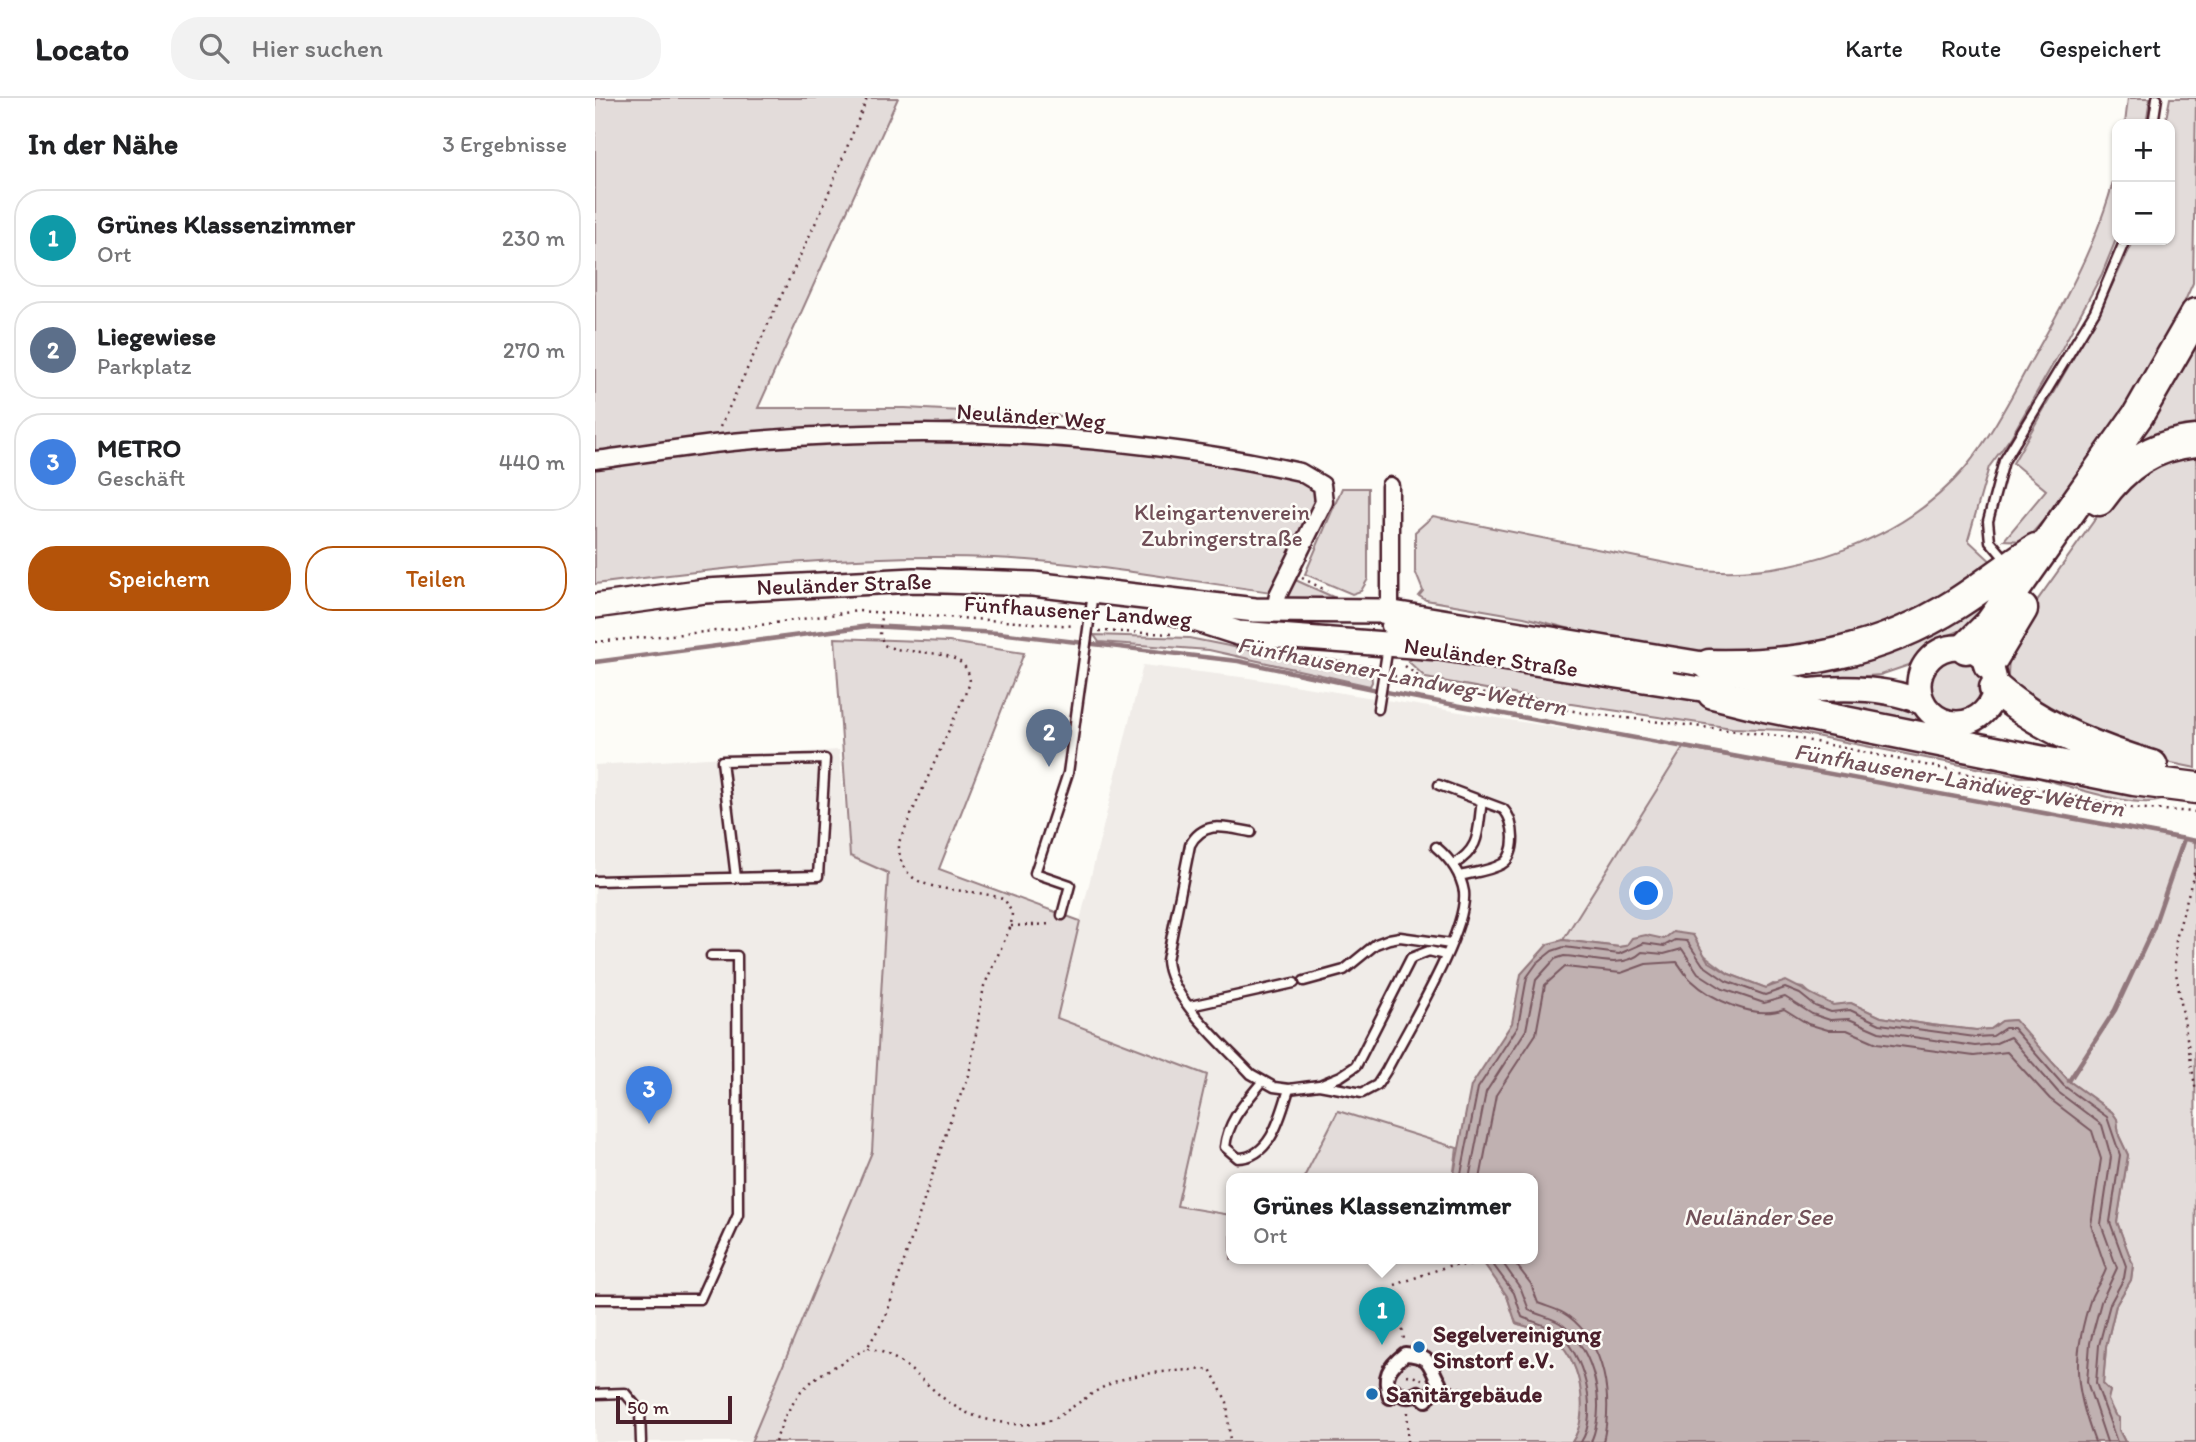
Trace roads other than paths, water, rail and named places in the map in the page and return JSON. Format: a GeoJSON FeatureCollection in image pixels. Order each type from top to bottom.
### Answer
{"type":"FeatureCollection","features":[{"type":"Feature","properties":{"kind":"highway"},"geometry":{"type":"LineString","coordinates":[[1983,667],[1991,623],[2138,415],[2196,314]]}},
{"type":"Feature","properties":{"kind":"highway"},"geometry":{"type":"LineString","coordinates":[[1983,667],[2110,485],[2144,454],[2177,443],[2196,441]]}},
{"type":"Feature","properties":{"kind":"highway"},"geometry":{"type":"LineString","coordinates":[[1711,679],[1811,661],[1871,645],[1935,616],[2048,541]]}},
{"type":"Feature","properties":{"kind":"highway"},"geometry":{"type":"LineString","coordinates":[[1983,667],[2030,715],[2117,756],[2196,779]]}},
{"type":"Feature","properties":{"kind":"highway"},"geometry":{"type":"LineString","coordinates":[[1711,679],[1765,706],[2134,780],[2196,786]]}},
{"type":"Feature","properties":{"kind":"highway"},"geometry":{"type":"LineString","coordinates":[[1966,722],[2010,742],[2196,786]]}},
{"type":"Feature","properties":{"kind":"main road","name":"Neuländer Straße"},"geometry":{"type":"LineString","coordinates":[[595,606],[705,590],[913,579],[1033,584],[1236,609],[1275,611],[1390,627],[1711,679],[1809,691],[1851,690],[1902,695],[1923,703],[1941,720],[1966,722]]}},
{"type":"Feature","properties":{"kind":"main road","name":"Neuländer Straße"},"geometry":{"type":"LineString","coordinates":[[1093,590],[1120,595],[1238,633],[1390,627]]}},
{"type":"Feature","properties":{"kind":"main road","name":"Neuländer Straße"},"geometry":{"type":"LineString","coordinates":[[1851,690],[1896,680],[1923,668],[1941,651],[1983,667]]}},
{"type":"Feature","properties":{"kind":"main road"},"geometry":{"type":"LineString","coordinates":[[1966,722],[1986,710],[1983,667]]}},
{"type":"Feature","properties":{"kind":"main road"},"geometry":{"type":"LineString","coordinates":[[1923,668],[1919,685],[1923,703]]}},
{"type":"Feature","properties":{"kind":"street","name":"Neuländer Weg"},"geometry":{"type":"LineString","coordinates":[[595,460],[744,441],[950,433],[1099,443],[1281,467],[1313,477],[1322,485],[1325,496],[1278,595],[1275,611]]}},
{"type":"Feature","properties":{"kind":"street"},"geometry":{"type":"LineString","coordinates":[[1390,486],[1390,627],[1741,684],[1809,691]]}},
{"type":"Feature","properties":{"kind":"street"},"geometry":{"type":"LineString","coordinates":[[1405,1354],[1422,1357],[1435,1371],[1439,1383],[1426,1400],[1418,1393],[1411,1397],[1403,1396],[1394,1390],[1390,1396],[1385,1384],[1387,1372],[1405,1354]]}},
{"type":"Feature","properties":{"kind":"lane"},"geometry":{"type":"LineString","coordinates":[[2154,119],[2157,98]]}},
{"type":"Feature","properties":{"kind":"lane"},"geometry":{"type":"LineString","coordinates":[[2011,565],[1990,541],[1988,521],[2004,461],[2095,311],[2123,245]]}},
{"type":"Feature","properties":{"kind":"lane"},"geometry":{"type":"LineString","coordinates":[[1061,919],[1070,886],[1035,873],[1068,773],[1093,590]]}},
{"type":"Feature","properties":{"kind":"lane"},"geometry":{"type":"LineString","coordinates":[[1378,709],[1390,627]]}},
{"type":"Feature","properties":{"kind":"lane"},"geometry":{"type":"LineString","coordinates":[[595,881],[736,878],[818,876],[825,759],[722,761],[736,878]]}},
{"type":"Feature","properties":{"kind":"lane"},"geometry":{"type":"LineString","coordinates":[[1439,785],[1503,809],[1511,816],[1514,827],[1509,858],[1502,864],[1459,876]]}},
{"type":"Feature","properties":{"kind":"lane"},"geometry":{"type":"LineString","coordinates":[[1453,865],[1470,854],[1475,846],[1482,801]]}},
{"type":"Feature","properties":{"kind":"lane"},"geometry":{"type":"LineString","coordinates":[[1251,832],[1216,826],[1204,828],[1190,845],[1167,960],[1172,984],[1251,1074],[1262,1082],[1289,1089],[1319,1085],[1350,1071],[1364,1054],[1408,962],[1422,952],[1445,955]]}},
{"type":"Feature","properties":{"kind":"lane"},"geometry":{"type":"LineString","coordinates":[[1319,1085],[1352,1093],[1370,1091],[1377,1085],[1451,944],[1464,904],[1459,876],[1453,865],[1436,847]]}},
{"type":"Feature","properties":{"kind":"lane"},"geometry":{"type":"LineString","coordinates":[[1304,981],[1344,970],[1376,944],[1389,939],[1400,937],[1451,944]]}},
{"type":"Feature","properties":{"kind":"lane"},"geometry":{"type":"LineString","coordinates":[[595,1299],[700,1299],[738,1215],[737,956],[711,956]]}},
{"type":"Feature","properties":{"kind":"lane"},"geometry":{"type":"LineString","coordinates":[[1190,1006],[1294,983]]}},
{"type":"Feature","properties":{"kind":"lane"},"geometry":{"type":"LineString","coordinates":[[1262,1082],[1236,1114],[1227,1132],[1225,1147],[1238,1158],[1248,1158],[1258,1153],[1268,1141],[1278,1122],[1289,1089]]}},
{"type":"Feature","properties":{"kind":"lane"},"geometry":{"type":"LineString","coordinates":[[595,1394],[625,1393],[640,1411],[641,1442]]}},
{"type":"Feature","properties":{"kind":"water","name":"Neuländer See"},"geometry":{"type":"Polygon","coordinates":[[[1673,932],[1693,935],[1708,961],[1729,974],[1766,988],[1786,981],[1833,1005],[1851,1003],[1881,1017],[1976,1030],[1991,1029],[2002,1021],[2015,1020],[2069,1081],[2112,1112],[2117,1119],[2119,1136],[2128,1155],[2117,1222],[2133,1265],[2131,1280],[2116,1305],[2106,1347],[2103,1384],[2110,1391],[2108,1400],[2119,1418],[2119,1430],[2125,1442],[1572,1442],[1578,1430],[1582,1402],[1576,1371],[1570,1357],[1552,1337],[1516,1323],[1507,1296],[1485,1264],[1538,1264],[1538,1173],[1454,1173],[1471,1086],[1512,1023],[1521,974],[1548,944],[1563,940],[1619,947],[1626,946],[1632,938],[1646,935],[1664,939],[1673,932]]]}},
{"type":"Feature","properties":{"kind":"waterway","name":"Fünfhausener-Landweg-Wettern"},"geometry":{"type":"LineString","coordinates":[[595,662],[869,626],[999,633],[1238,661],[1401,695],[2196,841]]}},
{"type":"Feature","properties":{"kind":"waterway"},"geometry":{"type":"LineString","coordinates":[[2069,1081],[2115,1010],[2153,929],[2184,839]]}},
{"type":"Feature","properties":{"kind":"place","name":"Liegewiese"},"geometry":{"type":"Point","coordinates":[1049,767]}},
{"type":"Feature","properties":{"kind":"place","name":"METRO"},"geometry":{"type":"Point","coordinates":[649,1124]}},
{"type":"Feature","properties":{"kind":"place","name":"Grünes Klassenzimmer"},"geometry":{"type":"Point","coordinates":[1382,1345]}},
{"type":"Feature","properties":{"kind":"place","name":"Segelvereinigung Sinstorf e.V."},"geometry":{"type":"Point","coordinates":[1419,1347]}},
{"type":"Feature","properties":{"kind":"place","name":"Sanitärgebäude"},"geometry":{"type":"Point","coordinates":[1372,1394]}},
{"type":"Feature","properties":{"kind":"park label","name":"Kleingartenverein Zubringerstraße"},"geometry":{"type":"Point","coordinates":[1222,525]}}]}
